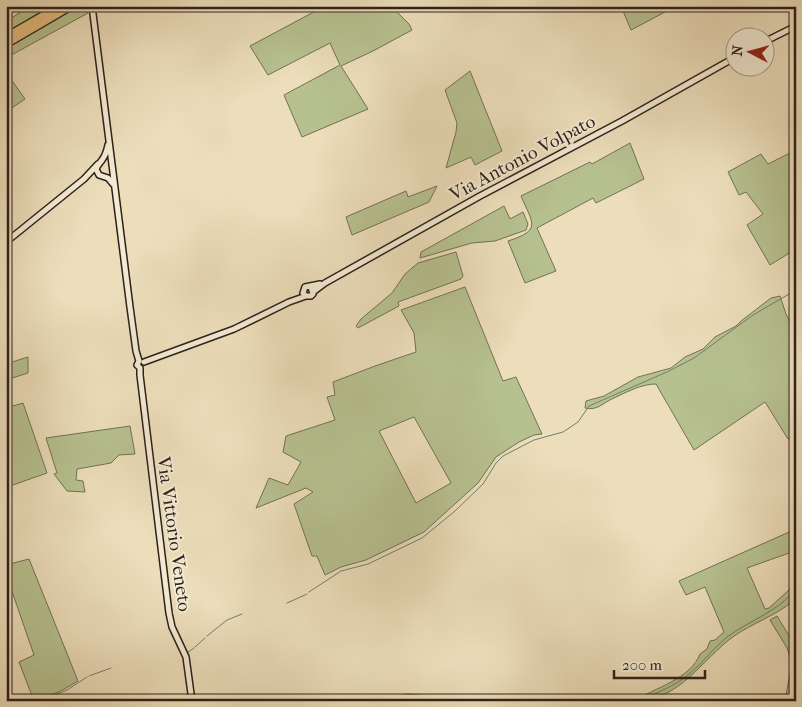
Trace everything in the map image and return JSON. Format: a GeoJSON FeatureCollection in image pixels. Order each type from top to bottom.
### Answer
{"type":"FeatureCollection","features":[{"type":"Feature","properties":{"kind":"highway"},"geometry":{"type":"LineString","coordinates":[[6,37],[60,6]]}},
{"type":"Feature","properties":{"kind":"highway"},"geometry":{"type":"LineString","coordinates":[[6,44],[71,6]]}},
{"type":"Feature","properties":{"kind":"street"},"geometry":{"type":"LineString","coordinates":[[92,6],[134,341],[142,362],[234,329],[304,294],[311,296],[312,290],[305,288],[304,294]]}},
{"type":"Feature","properties":{"kind":"street"},"geometry":{"type":"LineString","coordinates":[[774,37],[796,26]]}},
{"type":"Feature","properties":{"kind":"street","name":"Via Antonio Volpato"},"geometry":{"type":"LineString","coordinates":[[312,290],[724,64]]}},
{"type":"Feature","properties":{"kind":"street"},"geometry":{"type":"LineString","coordinates":[[109,140],[108,148],[97,171],[101,176],[111,180],[115,188]]}},
{"type":"Feature","properties":{"kind":"street"},"geometry":{"type":"LineString","coordinates":[[6,242],[100,163],[108,161],[112,168],[110,174],[84,178]]}},
{"type":"Feature","properties":{"kind":"street","name":"Via Vittorio Veneto"},"geometry":{"type":"LineString","coordinates":[[142,362],[144,366],[140,368],[140,378],[169,613],[172,627],[186,657],[192,701]]}},
{"type":"Feature","properties":{"kind":"green space"},"geometry":{"type":"Polygon","coordinates":[[[31,6],[50,6],[6,32],[6,21],[31,6]]]}},
{"type":"Feature","properties":{"kind":"green space"},"geometry":{"type":"Polygon","coordinates":[[[80,6],[87,6],[88,13],[6,58],[6,49],[80,6]]]}},
{"type":"Feature","properties":{"kind":"green space"},"geometry":{"type":"Polygon","coordinates":[[[325,6],[391,6],[409,24],[412,30],[341,66],[368,109],[302,137],[284,95],[340,65],[330,43],[268,75],[250,46],[325,6]]]}},
{"type":"Feature","properties":{"kind":"green space"},"geometry":{"type":"Polygon","coordinates":[[[634,6],[665,6],[667,11],[631,30],[623,11],[634,6]]]}},
{"type":"Feature","properties":{"kind":"green space"},"geometry":{"type":"Polygon","coordinates":[[[470,71],[502,151],[475,165],[471,157],[446,168],[457,123],[445,90],[470,71]]]}},
{"type":"Feature","properties":{"kind":"green space"},"geometry":{"type":"Polygon","coordinates":[[[6,72],[25,99],[6,112],[6,72]]]}},
{"type":"Feature","properties":{"kind":"green space"},"geometry":{"type":"Polygon","coordinates":[[[630,143],[644,179],[596,203],[593,198],[537,228],[556,271],[525,283],[508,241],[526,233],[532,225],[521,196],[590,162],[592,164],[630,143]]]}},
{"type":"Feature","properties":{"kind":"green space"},"geometry":{"type":"Polygon","coordinates":[[[796,150],[796,249],[770,265],[747,225],[763,214],[746,192],[739,195],[728,172],[761,154],[768,164],[796,150]]]}},
{"type":"Feature","properties":{"kind":"green space"},"geometry":{"type":"Polygon","coordinates":[[[437,186],[429,202],[352,235],[346,217],[406,191],[408,197],[437,186]]]}},
{"type":"Feature","properties":{"kind":"green space"},"geometry":{"type":"Polygon","coordinates":[[[504,206],[510,219],[523,212],[528,224],[526,230],[495,241],[472,243],[420,258],[421,252],[504,206]]]}},
{"type":"Feature","properties":{"kind":"green space"},"geometry":{"type":"Polygon","coordinates":[[[456,252],[463,276],[461,279],[398,302],[399,306],[358,328],[356,326],[361,319],[392,293],[405,274],[418,263],[456,252]]]}},
{"type":"Feature","properties":{"kind":"green space"},"geometry":{"type":"Polygon","coordinates":[[[465,287],[503,381],[516,377],[542,434],[534,435],[519,442],[496,457],[478,483],[424,532],[366,560],[341,567],[325,575],[317,556],[312,556],[294,504],[313,492],[306,488],[256,508],[269,478],[288,485],[301,462],[283,452],[286,436],[335,420],[327,397],[335,395],[333,382],[416,352],[414,333],[401,310],[465,287]],[[414,417],[379,431],[416,503],[451,483],[414,417]]]}},
{"type":"Feature","properties":{"kind":"green space"},"geometry":{"type":"Polygon","coordinates":[[[780,296],[786,314],[796,332],[796,435],[788,439],[765,402],[694,450],[656,384],[634,389],[597,407],[585,408],[586,401],[604,396],[638,377],[671,368],[685,357],[703,349],[715,337],[736,326],[771,298],[780,296]]]}},
{"type":"Feature","properties":{"kind":"green space"},"geometry":{"type":"Polygon","coordinates":[[[28,357],[28,373],[6,380],[6,364],[28,357]]]}},
{"type":"Feature","properties":{"kind":"green space"},"geometry":{"type":"Polygon","coordinates":[[[23,403],[47,473],[10,486],[6,474],[6,408],[23,403]]]}},
{"type":"Feature","properties":{"kind":"green space"},"geometry":{"type":"Polygon","coordinates":[[[130,426],[135,454],[119,455],[111,463],[77,469],[76,480],[83,481],[85,492],[67,491],[54,474],[57,473],[46,438],[130,426]]]}},
{"type":"Feature","properties":{"kind":"green space"},"geometry":{"type":"Polygon","coordinates":[[[796,529],[796,546],[791,548],[792,552],[747,568],[765,609],[769,608],[789,590],[796,576],[796,593],[791,600],[793,601],[734,636],[677,687],[650,699],[634,701],[671,682],[689,670],[700,654],[707,649],[710,641],[715,640],[724,632],[705,587],[686,595],[679,581],[796,529]]]}},
{"type":"Feature","properties":{"kind":"green space"},"geometry":{"type":"Polygon","coordinates":[[[29,559],[78,681],[61,691],[36,701],[34,701],[19,662],[34,655],[6,574],[6,565],[29,559]]]}},
{"type":"Feature","properties":{"kind":"green space"},"geometry":{"type":"Polygon","coordinates":[[[777,616],[795,651],[796,672],[793,701],[785,701],[792,662],[787,648],[770,620],[777,616]]]}},
{"type":"Feature","properties":{"kind":"green space"},"geometry":{"type":"Polygon","coordinates":[[[403,695],[432,696],[438,701],[397,701],[403,695]]]}},
{"type":"Feature","properties":{"kind":"waterway"},"geometry":{"type":"LineString","coordinates":[[309,592],[341,571],[368,564],[422,538],[455,511],[483,484],[496,463],[503,456],[534,440],[563,432],[578,422],[589,406],[694,358],[753,315],[796,290]]}},
{"type":"Feature","properties":{"kind":"waterway"},"geometry":{"type":"LineString","coordinates":[[639,701],[683,679],[727,637],[781,604],[796,589]]}},
{"type":"Feature","properties":{"kind":"waterway"},"geometry":{"type":"LineString","coordinates":[[287,603],[307,594]]}},
{"type":"Feature","properties":{"kind":"waterway"},"geometry":{"type":"LineString","coordinates":[[207,636],[227,620],[242,614]]}},
{"type":"Feature","properties":{"kind":"waterway"},"geometry":{"type":"LineString","coordinates":[[195,647],[205,638]]}},
{"type":"Feature","properties":{"kind":"waterway"},"geometry":{"type":"LineString","coordinates":[[187,653],[194,648]]}},
{"type":"Feature","properties":{"kind":"waterway"},"geometry":{"type":"LineString","coordinates":[[89,676],[111,668]]}},
{"type":"Feature","properties":{"kind":"waterway"},"geometry":{"type":"LineString","coordinates":[[41,701],[67,690],[87,677]]}},
{"type":"Feature","properties":{"kind":"waterway"},"geometry":{"type":"LineString","coordinates":[[405,701],[411,698],[424,701]]}}]}
